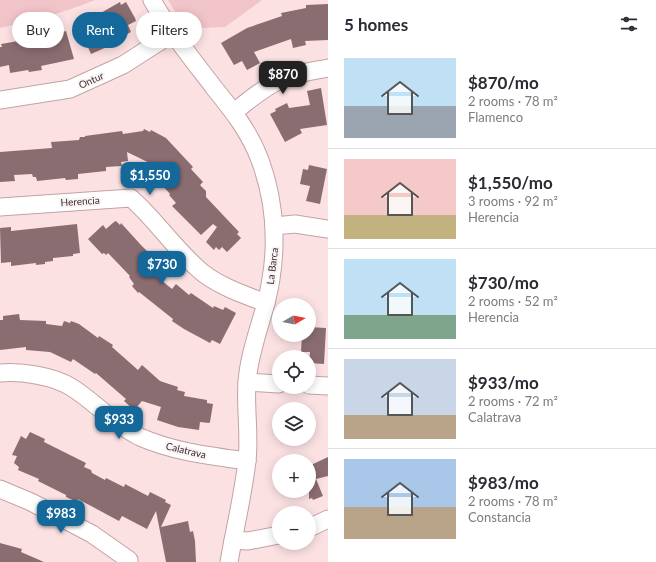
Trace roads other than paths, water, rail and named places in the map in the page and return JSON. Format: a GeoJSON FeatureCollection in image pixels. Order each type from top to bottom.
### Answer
{"type":"FeatureCollection","features":[{"type":"Feature","properties":{"kind":"street","name":"La Barca"},"geometry":{"type":"LineString","coordinates":[[152,0],[160,12]]}},
{"type":"Feature","properties":{"kind":"street","name":"Ontur"},"geometry":{"type":"LineString","coordinates":[[0,100],[70,89],[123,65],[150,48]]}},
{"type":"Feature","properties":{"kind":"street","name":"La Barca"},"geometry":{"type":"LineString","coordinates":[[185,48],[234,112],[249,136],[260,160],[270,191],[274,226],[275,252],[266,303],[250,359],[247,382],[247,461],[229,562]]}},
{"type":"Feature","properties":{"kind":"street"},"geometry":{"type":"LineString","coordinates":[[234,112],[261,91],[279,80],[298,73],[328,68]]}},
{"type":"Feature","properties":{"kind":"street","name":"Herencia"},"geometry":{"type":"LineString","coordinates":[[0,207],[131,198],[145,210],[190,262],[204,274],[218,283],[266,303]]}},
{"type":"Feature","properties":{"kind":"street"},"geometry":{"type":"LineString","coordinates":[[274,226],[294,224],[328,229]]}},
{"type":"Feature","properties":{"kind":"street","name":"Calatrava"},"geometry":{"type":"LineString","coordinates":[[0,373],[38,375],[70,386],[139,436],[167,447],[199,454],[247,461]]}},
{"type":"Feature","properties":{"kind":"street"},"geometry":{"type":"LineString","coordinates":[[247,382],[272,384]]}},
{"type":"Feature","properties":{"kind":"street"},"geometry":{"type":"LineString","coordinates":[[316,385],[328,386]]}},
{"type":"Feature","properties":{"kind":"street"},"geometry":{"type":"LineString","coordinates":[[0,489],[31,502],[92,534],[129,560]]}},
{"type":"Feature","properties":{"kind":"street"},"geometry":{"type":"LineString","coordinates":[[316,525],[328,519]]}},
{"type":"Feature","properties":{"kind":"street"},"geometry":{"type":"LineString","coordinates":[[233,540],[248,541],[272,536]]}}]}
